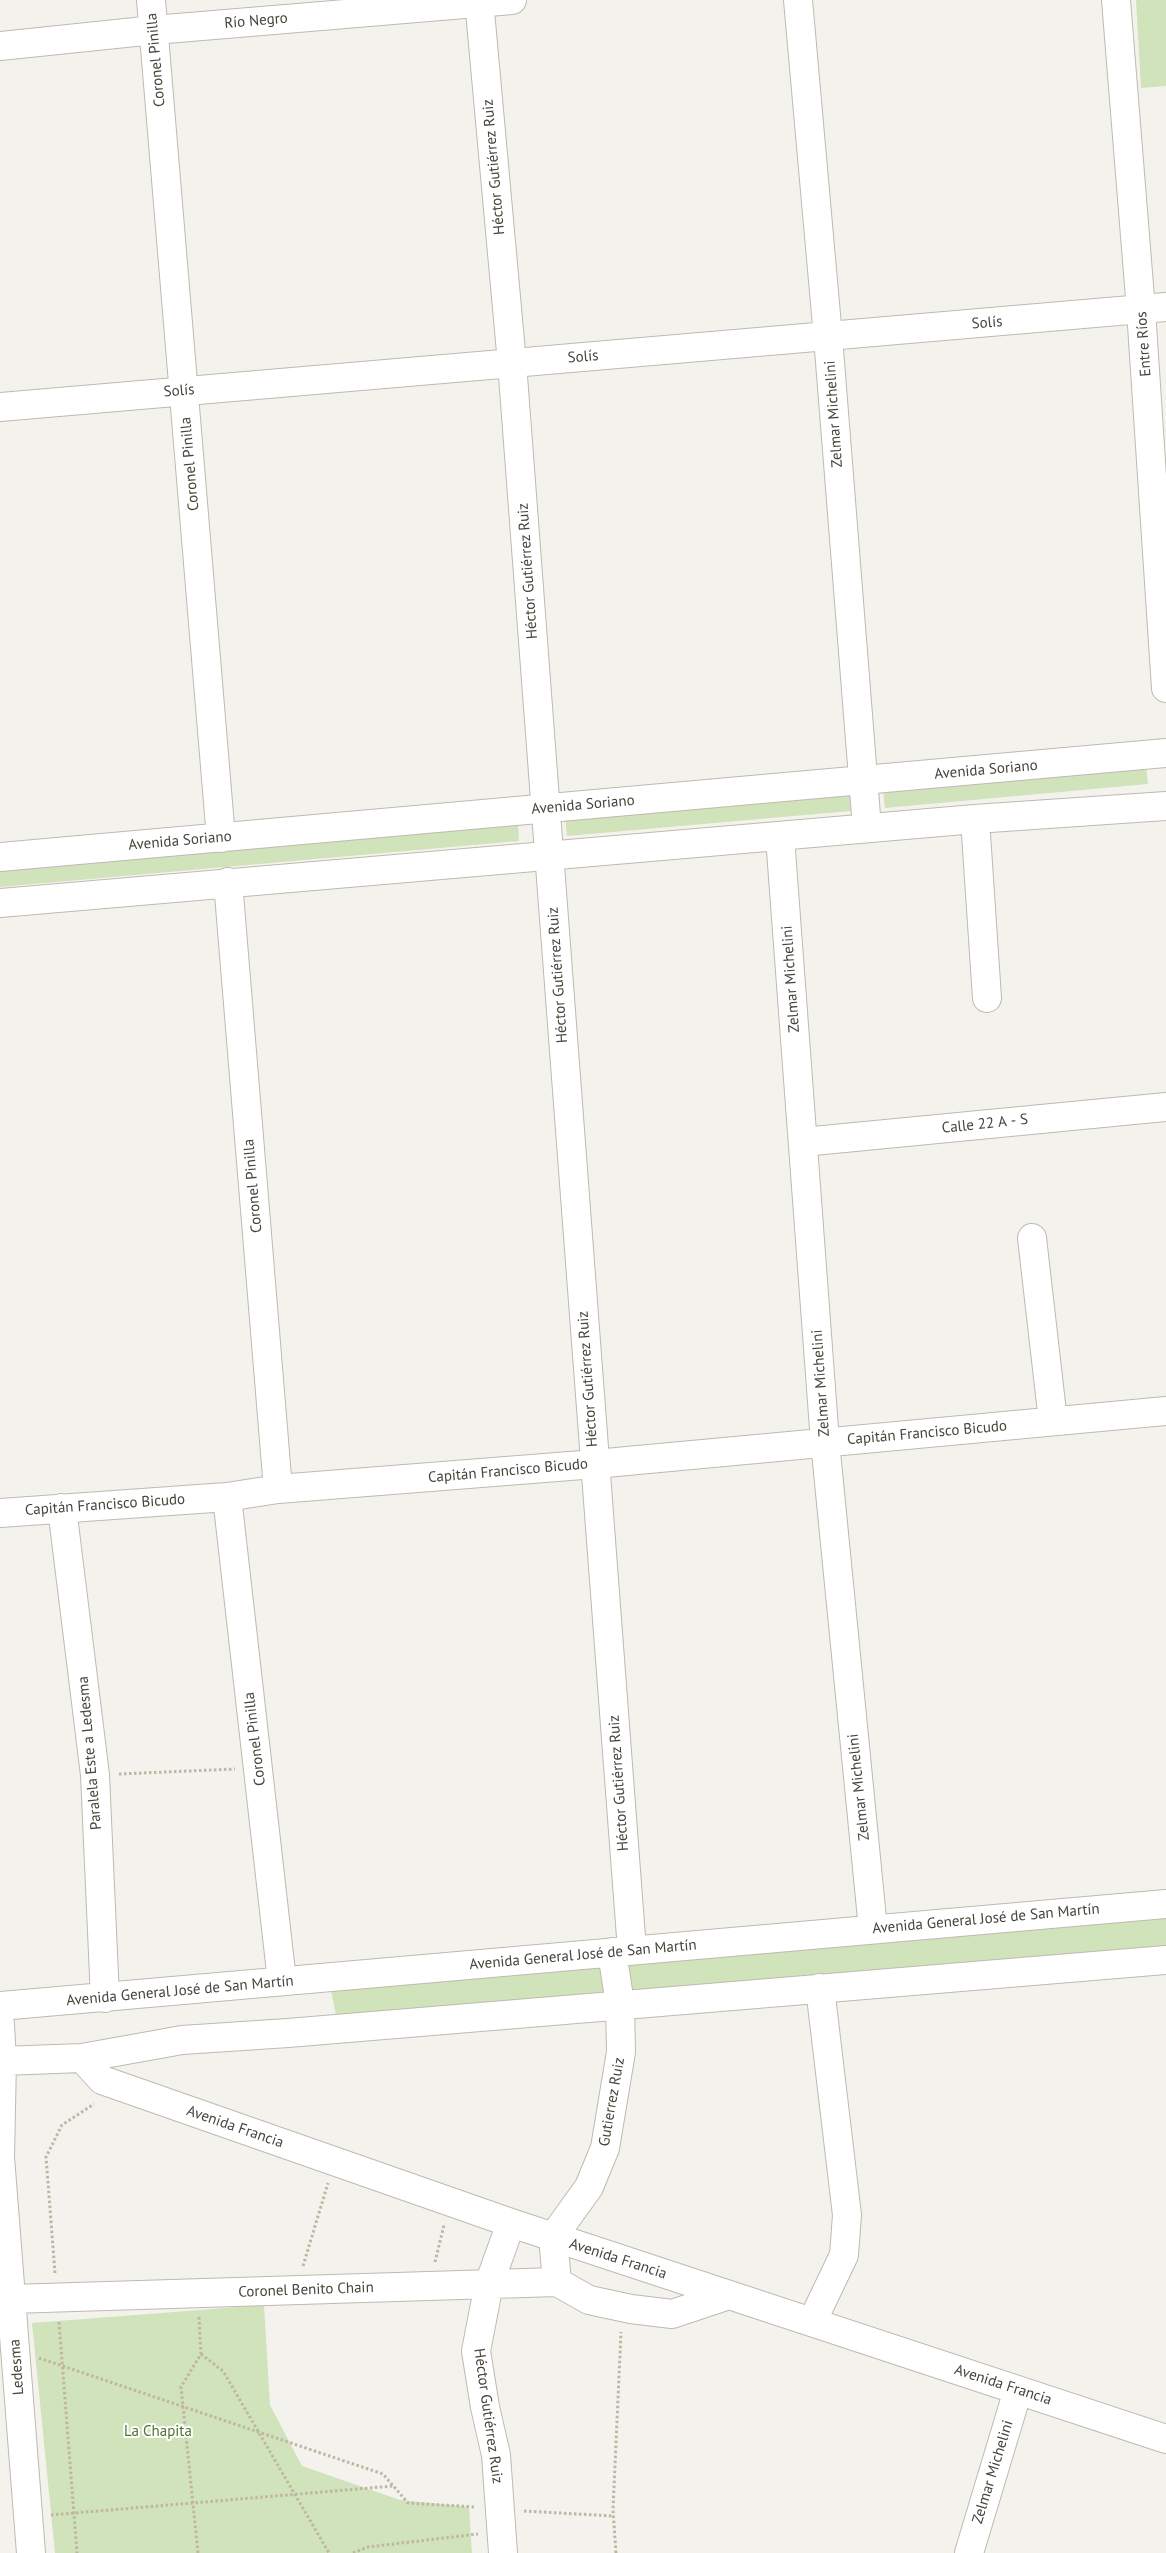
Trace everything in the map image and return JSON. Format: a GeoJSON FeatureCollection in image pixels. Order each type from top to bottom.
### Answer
{"type":"FeatureCollection","features":[{"type":"Feature","properties":{"kind":"street","name":"Coronel Pinilla"},"geometry":{"type":"LineString","coordinates":[[151,0],[221,838]]}},
{"type":"Feature","properties":{"kind":"street","name":"Río Negro"},"geometry":{"type":"LineString","coordinates":[[0,46],[154,30],[512,0]]}},
{"type":"Feature","properties":{"kind":"street","name":"Zelmar Michelini"},"geometry":{"type":"LineString","coordinates":[[798,0],[828,337],[867,828]]}},
{"type":"Feature","properties":{"kind":"street","name":"Entre Ríos"},"geometry":{"type":"LineString","coordinates":[[1116,0],[1154,308],[1166,688]]}},
{"type":"Feature","properties":{"kind":"street","name":"Héctor Gutiérrez Ruiz"},"geometry":{"type":"LineString","coordinates":[[479,2],[512,363],[595,1464],[622,1951]]}},
{"type":"Feature","properties":{"kind":"street","name":"Solís"},"geometry":{"type":"LineString","coordinates":[[0,407],[1154,308]]}},
{"type":"Feature","properties":{"kind":"street","name":"Avenida Soriano"},"geometry":{"type":"LineString","coordinates":[[0,857],[1166,754]]}},
{"type":"Feature","properties":{"kind":"street"},"geometry":{"type":"LineString","coordinates":[[0,903],[975,819],[1166,806]]}},
{"type":"Feature","properties":{"kind":"street"},"geometry":{"type":"LineString","coordinates":[[975,819],[987,998]]}},
{"type":"Feature","properties":{"kind":"street","name":"Zelmar Michelini"},"geometry":{"type":"LineString","coordinates":[[780,837],[825,1442],[873,1929]]}},
{"type":"Feature","properties":{"kind":"street","name":"Coronel Pinilla"},"geometry":{"type":"LineString","coordinates":[[228,882],[278,1489]]}},
{"type":"Feature","properties":{"kind":"street","name":"Calle 22 A - S"},"geometry":{"type":"LineString","coordinates":[[803,1142],[1166,1107]]}},
{"type":"Feature","properties":{"kind":"street"},"geometry":{"type":"LineString","coordinates":[[1032,1238],[1053,1421]]}},
{"type":"Feature","properties":{"kind":"street","name":"Capitán Francisco Bicudo"},"geometry":{"type":"LineString","coordinates":[[0,1513],[227,1496],[278,1489],[595,1464],[1166,1411]]}},
{"type":"Feature","properties":{"kind":"street","name":"Coronel Pinilla"},"geometry":{"type":"LineString","coordinates":[[227,1496],[282,1981]]}},
{"type":"Feature","properties":{"kind":"street","name":"Paralela Este a Ledesma"},"geometry":{"type":"LineString","coordinates":[[62,1508],[96,1775],[105,1998]]}},
{"type":"Feature","properties":{"kind":"street","name":"Avenida General José de San Martín"},"geometry":{"type":"LineString","coordinates":[[0,2006],[1166,1904]]}},
{"type":"Feature","properties":{"kind":"street","name":"Gutierrez Ruiz"},"geometry":{"type":"LineString","coordinates":[[554,2237],[589,2187],[605,2148],[621,2052],[622,1951]]}},
{"type":"Feature","properties":{"kind":"street"},"geometry":{"type":"LineString","coordinates":[[1,2062],[82,2058],[182,2040],[1166,1960]]}},
{"type":"Feature","properties":{"kind":"street"},"geometry":{"type":"LineString","coordinates":[[812,2322],[844,2254],[847,2215],[820,1988]]}},
{"type":"Feature","properties":{"kind":"street","name":"Ledesma"},"geometry":{"type":"LineString","coordinates":[[0,2024],[0,2157],[31,2553]]}},
{"type":"Feature","properties":{"kind":"street","name":"Avenida Francia"},"geometry":{"type":"LineString","coordinates":[[82,2058],[102,2080],[511,2223],[1166,2439]]}},
{"type":"Feature","properties":{"kind":"street","name":"Héctor Gutiérrez Ruiz"},"geometry":{"type":"LineString","coordinates":[[501,2531],[496,2455],[485,2407],[476,2351],[489,2284],[511,2223]]}},
{"type":"Feature","properties":{"kind":"street"},"geometry":{"type":"LineString","coordinates":[[554,2237],[557,2282],[589,2300],[631,2310],[672,2314],[729,2295]]}},
{"type":"Feature","properties":{"kind":"street","name":"Coronel Benito Chain"},"geometry":{"type":"LineString","coordinates":[[11,2299],[557,2282]]}},
{"type":"Feature","properties":{"kind":"street","name":"Zelmar Michelini"},"geometry":{"type":"LineString","coordinates":[[969,2553],[1018,2390]]}},
{"type":"Feature","properties":{"kind":"path"},"geometry":{"type":"LineString","coordinates":[[96,1775],[258,1768]]}},
{"type":"Feature","properties":{"kind":"path"},"geometry":{"type":"LineString","coordinates":[[77,2553],[46,2157],[62,2125],[92,2103],[101,2106]]}},
{"type":"Feature","properties":{"kind":"path"},"geometry":{"type":"LineString","coordinates":[[296,2290],[329,2178]]}},
{"type":"Feature","properties":{"kind":"path"},"geometry":{"type":"LineString","coordinates":[[429,2286],[445,2223]]}},
{"type":"Feature","properties":{"kind":"path"},"geometry":{"type":"LineString","coordinates":[[198,2293],[201,2354],[181,2387],[198,2553]]}},
{"type":"Feature","properties":{"kind":"path"},"geometry":{"type":"LineString","coordinates":[[616,2553],[613,2516],[621,2332],[631,2310]]}},
{"type":"Feature","properties":{"kind":"path"},"geometry":{"type":"LineString","coordinates":[[15,2349],[383,2474],[408,2503],[501,2531]]}},
{"type":"Feature","properties":{"kind":"path"},"geometry":{"type":"LineString","coordinates":[[201,2354],[223,2371],[329,2553]]}},
{"type":"Feature","properties":{"kind":"path"},"geometry":{"type":"LineString","coordinates":[[28,2517],[394,2486]]}},
{"type":"Feature","properties":{"kind":"path"},"geometry":{"type":"LineString","coordinates":[[353,2553],[368,2547],[613,2516]]}},
{"type":"Feature","properties":{"kind":"green space"},"geometry":{"type":"Polygon","coordinates":[[[1136,0],[1166,0],[1166,86],[1141,88],[1136,0]]]}},
{"type":"Feature","properties":{"kind":"green space"},"geometry":{"type":"Polygon","coordinates":[[[1146,765],[1148,784],[885,808],[883,789],[1146,765]]]}},
{"type":"Feature","properties":{"kind":"green space"},"geometry":{"type":"Polygon","coordinates":[[[849,792],[851,811],[567,836],[565,818],[849,792]]]}},
{"type":"Feature","properties":{"kind":"green space"},"geometry":{"type":"Polygon","coordinates":[[[518,822],[519,841],[0,887],[0,868],[518,822]]]}},
{"type":"Feature","properties":{"kind":"green space"},"geometry":{"type":"Polygon","coordinates":[[[1166,1917],[1166,1948],[337,2020],[331,1991],[1166,1917]]]}},
{"type":"Feature","properties":{"kind":"green space","name":"La Chapita"},"geometry":{"type":"Polygon","coordinates":[[[264,2305],[270,2405],[302,2466],[400,2500],[469,2507],[472,2553],[55,2553],[32,2323],[264,2305]]]}}]}
